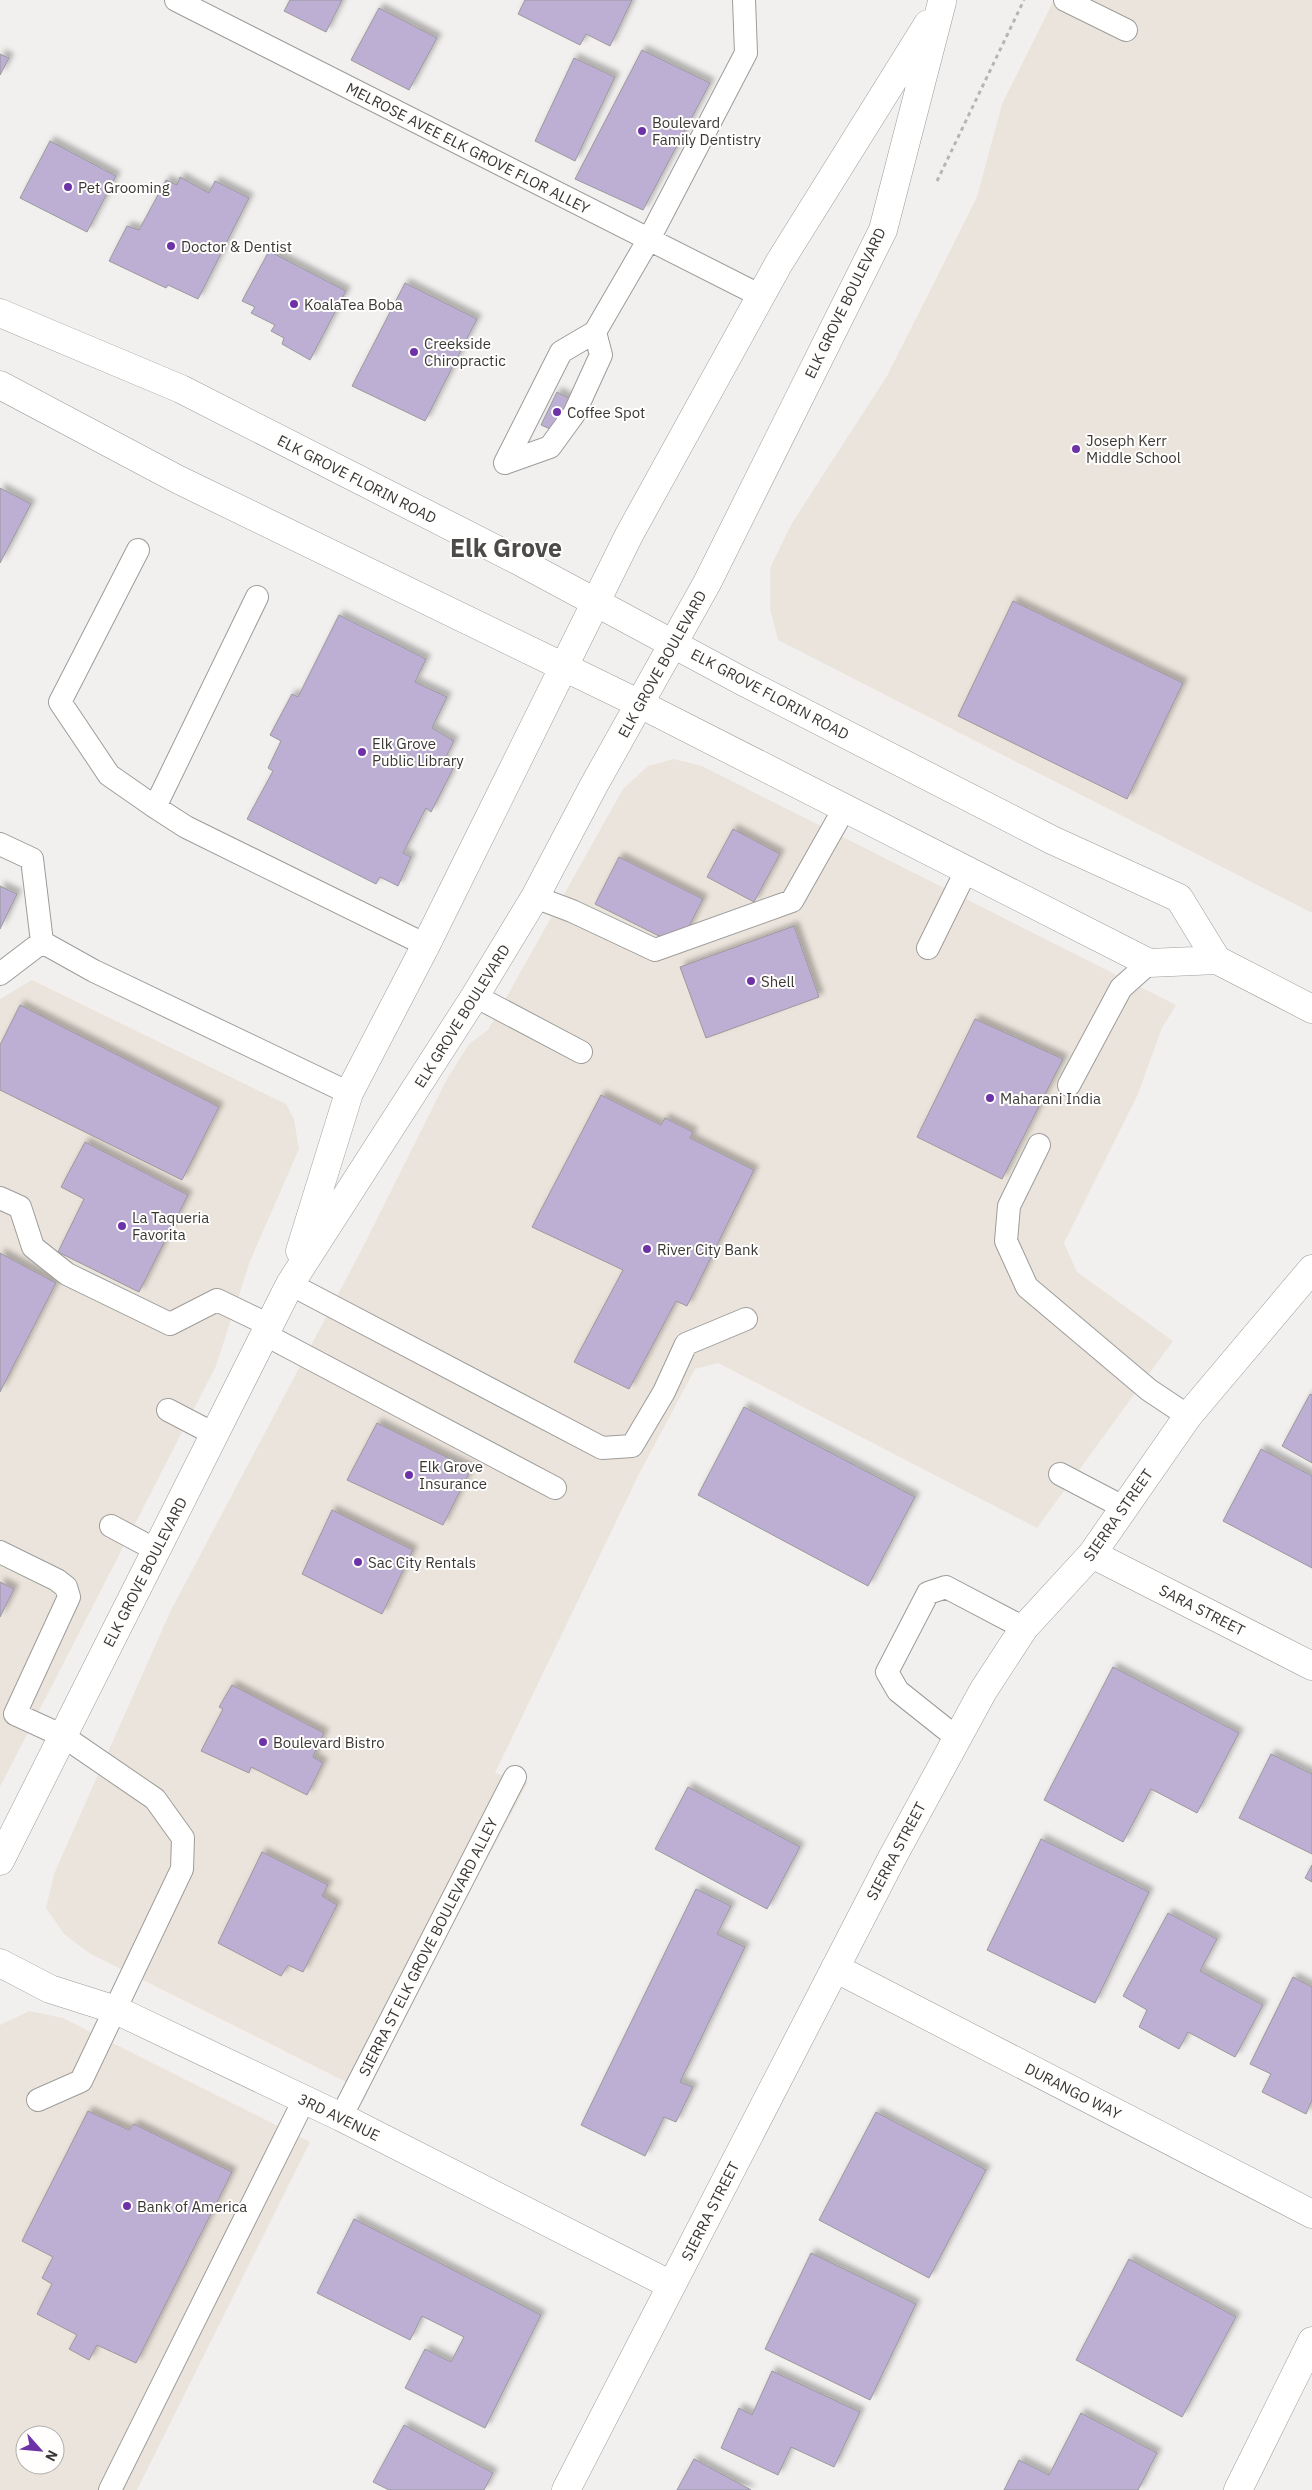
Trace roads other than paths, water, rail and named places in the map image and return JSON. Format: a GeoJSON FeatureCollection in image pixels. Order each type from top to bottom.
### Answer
{"type":"FeatureCollection","features":[{"type":"Feature","properties":{"kind":"main road","name":"ELK GROVE BOULEVARD"},"geometry":{"type":"LineString","coordinates":[[290,1284],[349,1093],[426,945],[629,535],[761,296],[822,193],[941,1]]}},
{"type":"Feature","properties":{"kind":"main road","name":"ELK GROVE BOULEVARD"},"geometry":{"type":"LineString","coordinates":[[4,1844],[63,1736],[290,1284],[475,996],[535,897],[594,785],[707,583],[883,230],[941,1]]}},
{"type":"Feature","properties":{"kind":"main road","name":"ELK GROVE FLORIN ROAD"},"geometry":{"type":"LineString","coordinates":[[0,313],[181,390],[596,601],[742,681],[1052,840],[1179,898],[1217,960]]}},
{"type":"Feature","properties":{"kind":"main road"},"geometry":{"type":"LineString","coordinates":[[0,385],[177,479],[640,704],[844,809],[967,869],[1149,964],[1217,960],[1312,1009]]}},
{"type":"Feature","properties":{"kind":"main road","name":"SIERRA STREET"},"geometry":{"type":"LineString","coordinates":[[566,2490],[835,1968],[983,1691],[1024,1628],[1092,1554],[1188,1416],[1312,1268]]}},
{"type":"Feature","properties":{"kind":"main road","name":"SARA STREET"},"geometry":{"type":"LineString","coordinates":[[1092,1554],[1312,1666]]}},
{"type":"Feature","properties":{"kind":"main road","name":"3RD AVENUE"},"geometry":{"type":"LineString","coordinates":[[0,1963],[50,1989],[116,2010],[304,2100],[671,2285]]}},
{"type":"Feature","properties":{"kind":"main road","name":"DURANGO WAY"},"geometry":{"type":"LineString","coordinates":[[835,1968],[1312,2214]]}},
{"type":"Feature","properties":{"kind":"main road"},"geometry":{"type":"LineString","coordinates":[[1238,2490],[1312,2341]]}},
{"type":"Feature","properties":{"kind":"lane","name":"MELROSE AVEE ELK GROVE FLOR ALLEY"},"geometry":{"type":"LineString","coordinates":[[176,0],[761,296]]}},
{"type":"Feature","properties":{"kind":"lane"},"geometry":{"type":"LineString","coordinates":[[594,332],[601,355],[574,414],[550,447],[505,463],[561,352],[594,332],[649,239],[746,53],[744,0]]}},
{"type":"Feature","properties":{"kind":"lane"},"geometry":{"type":"LineString","coordinates":[[1065,0],[1126,30]]}},
{"type":"Feature","properties":{"kind":"lane"},"geometry":{"type":"LineString","coordinates":[[138,550],[60,702],[109,775],[186,827],[396,928],[426,945]]}},
{"type":"Feature","properties":{"kind":"lane"},"geometry":{"type":"LineString","coordinates":[[155,807],[257,597]]}},
{"type":"Feature","properties":{"kind":"lane"},"geometry":{"type":"LineString","coordinates":[[535,897],[655,950],[792,901],[844,809]]}},
{"type":"Feature","properties":{"kind":"lane"},"geometry":{"type":"LineString","coordinates":[[0,844],[32,859],[42,942]]}},
{"type":"Feature","properties":{"kind":"lane"},"geometry":{"type":"LineString","coordinates":[[928,948],[967,869]]}},
{"type":"Feature","properties":{"kind":"lane"},"geometry":{"type":"LineString","coordinates":[[0,974],[42,942]]}},
{"type":"Feature","properties":{"kind":"lane"},"geometry":{"type":"LineString","coordinates":[[42,942],[94,971],[349,1093]]}},
{"type":"Feature","properties":{"kind":"lane"},"geometry":{"type":"LineString","coordinates":[[1070,1085],[1121,988],[1149,964]]}},
{"type":"Feature","properties":{"kind":"lane"},"geometry":{"type":"LineString","coordinates":[[475,996],[581,1052]]}},
{"type":"Feature","properties":{"kind":"lane"},"geometry":{"type":"LineString","coordinates":[[1039,1145],[1009,1206],[1006,1241],[1027,1287],[1149,1390],[1188,1416]]}},
{"type":"Feature","properties":{"kind":"lane"},"geometry":{"type":"LineString","coordinates":[[10,1203],[32,1247],[67,1274],[170,1324],[217,1300],[555,1488]]}},
{"type":"Feature","properties":{"kind":"lane"},"geometry":{"type":"LineString","coordinates":[[290,1284],[602,1448],[632,1446],[664,1392],[686,1344],[746,1319]]}},
{"type":"Feature","properties":{"kind":"lane"},"geometry":{"type":"LineString","coordinates":[[168,1410],[214,1434]]}},
{"type":"Feature","properties":{"kind":"lane"},"geometry":{"type":"LineString","coordinates":[[1060,1474],[1123,1507]]}},
{"type":"Feature","properties":{"kind":"lane"},"geometry":{"type":"LineString","coordinates":[[111,1526],[156,1550]]}},
{"type":"Feature","properties":{"kind":"lane"},"geometry":{"type":"LineString","coordinates":[[0,1552],[57,1580],[66,1587],[69,1597],[8,1714],[63,1736],[155,1799],[183,1838],[182,1869],[81,2081],[38,2100]]}},
{"type":"Feature","properties":{"kind":"lane"},"geometry":{"type":"LineString","coordinates":[[958,1738],[898,1691],[887,1672],[928,1593],[946,1587],[1024,1628]]}},
{"type":"Feature","properties":{"kind":"lane","name":"SIERRA ST ELK GROVE BOULEVARD ALLEY"},"geometry":{"type":"LineString","coordinates":[[341,2118],[515,1777]]}},
{"type":"Feature","properties":{"kind":"lane"},"geometry":{"type":"LineString","coordinates":[[110,2490],[304,2100]]}},
{"type":"Feature","properties":{"kind":"place","name":"Boulevard Family Dentistry"},"geometry":{"type":"Point","coordinates":[642,131]}},
{"type":"Feature","properties":{"kind":"place","name":"Pet Grooming"},"geometry":{"type":"Point","coordinates":[68,187]}},
{"type":"Feature","properties":{"kind":"place","name":"Doctor & Dentist"},"geometry":{"type":"Point","coordinates":[171,246]}},
{"type":"Feature","properties":{"kind":"place","name":"KoalaTea Boba"},"geometry":{"type":"Point","coordinates":[294,304]}},
{"type":"Feature","properties":{"kind":"place","name":"Creekside Chiropractic"},"geometry":{"type":"Point","coordinates":[414,352]}},
{"type":"Feature","properties":{"kind":"place","name":"Coffee Spot"},"geometry":{"type":"Point","coordinates":[557,412]}},
{"type":"Feature","properties":{"kind":"place","name":"Joseph Kerr Middle School"},"geometry":{"type":"Point","coordinates":[1076,449]}},
{"type":"Feature","properties":{"kind":"place","name":"Elk Grove Public Library"},"geometry":{"type":"Point","coordinates":[362,752]}},
{"type":"Feature","properties":{"kind":"place","name":"Shell"},"geometry":{"type":"Point","coordinates":[751,981]}},
{"type":"Feature","properties":{"kind":"place","name":"Maharani India"},"geometry":{"type":"Point","coordinates":[990,1098]}},
{"type":"Feature","properties":{"kind":"place","name":"La Taqueria Favorita"},"geometry":{"type":"Point","coordinates":[122,1226]}},
{"type":"Feature","properties":{"kind":"place","name":"River City Bank"},"geometry":{"type":"Point","coordinates":[647,1249]}},
{"type":"Feature","properties":{"kind":"place","name":"Elk Grove Insurance"},"geometry":{"type":"Point","coordinates":[409,1475]}},
{"type":"Feature","properties":{"kind":"place","name":"Sac City Rentals"},"geometry":{"type":"Point","coordinates":[358,1562]}},
{"type":"Feature","properties":{"kind":"place","name":"Boulevard Bistro"},"geometry":{"type":"Point","coordinates":[263,1742]}},
{"type":"Feature","properties":{"kind":"place","name":"Bank of America"},"geometry":{"type":"Point","coordinates":[127,2206]}},
{"type":"Feature","properties":{"kind":"district","name":"Elk Grove"},"geometry":{"type":"Point","coordinates":[506,547]}}]}
